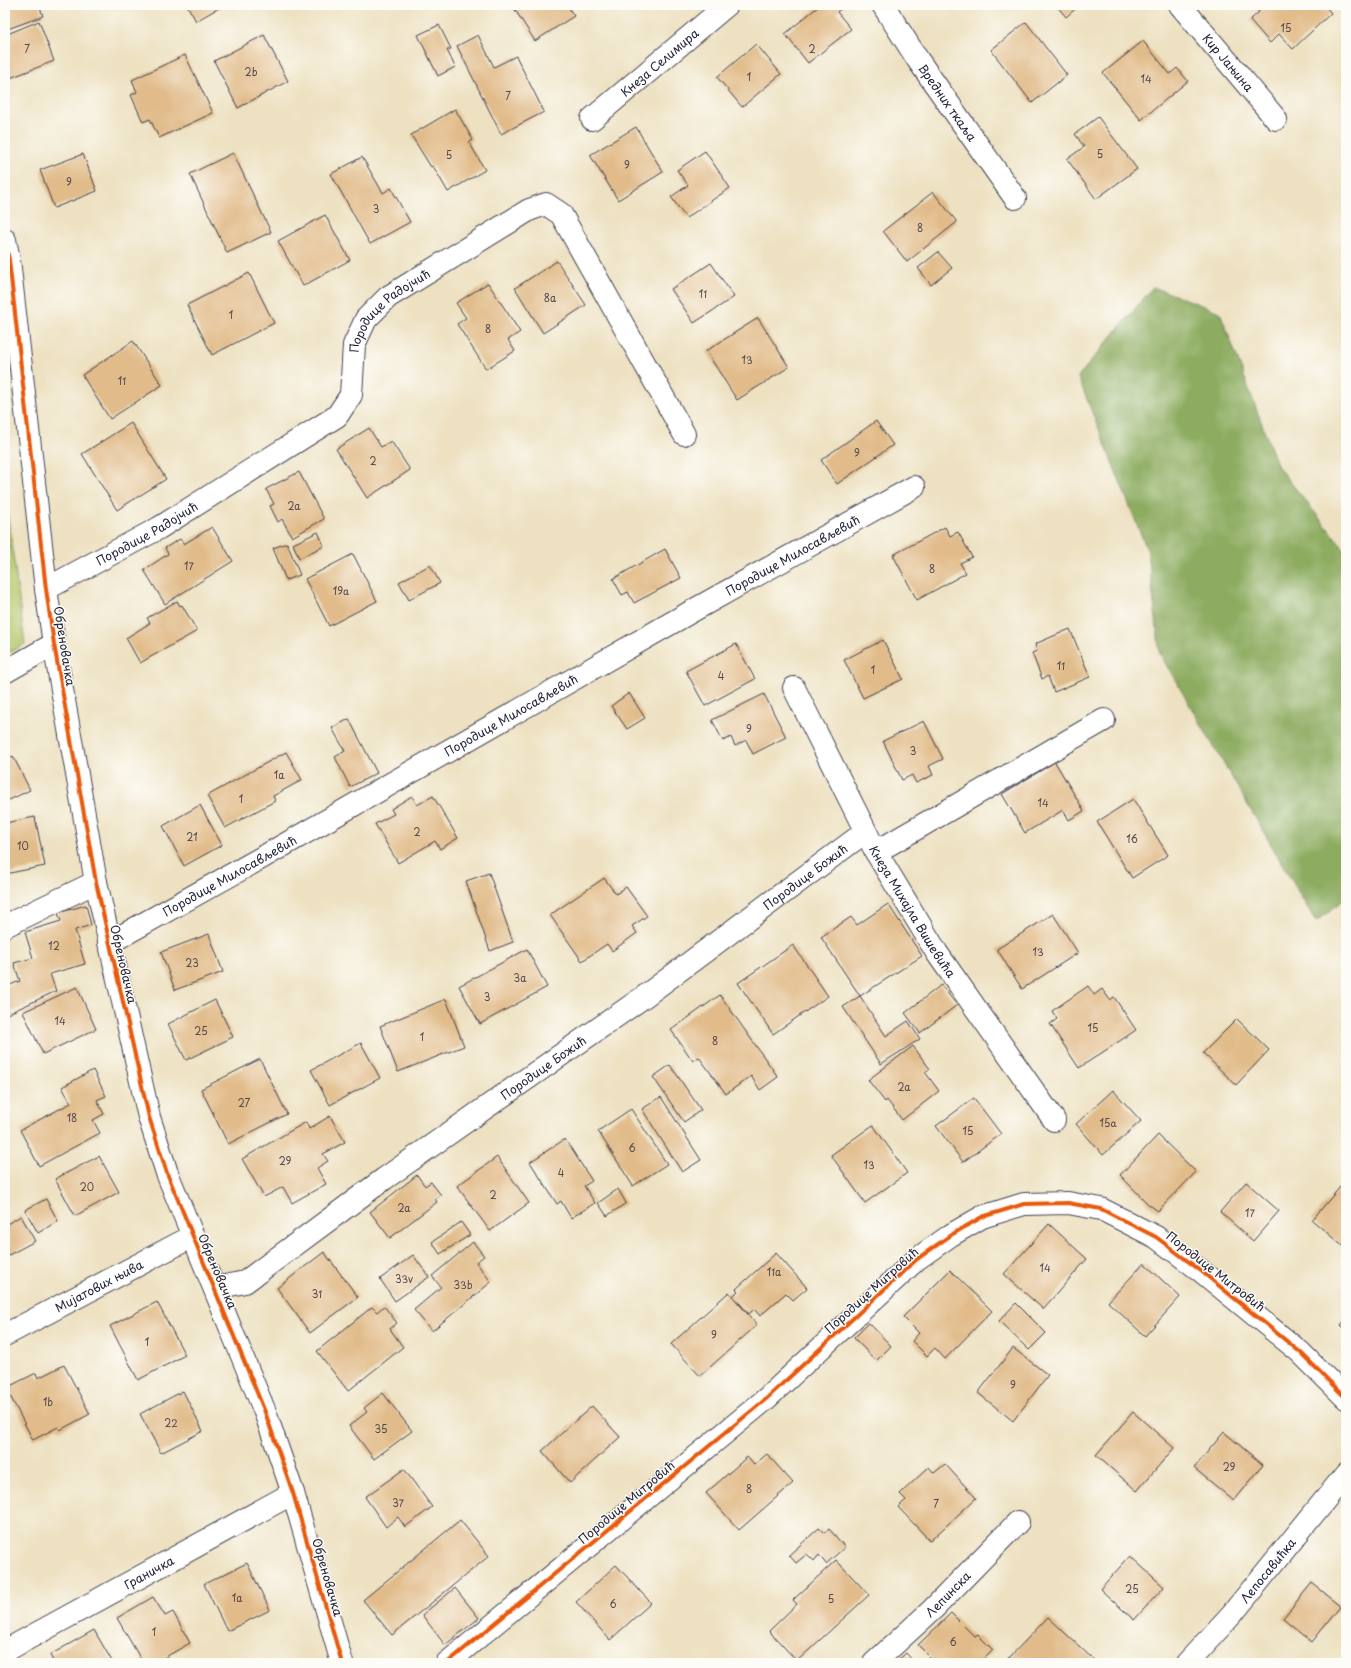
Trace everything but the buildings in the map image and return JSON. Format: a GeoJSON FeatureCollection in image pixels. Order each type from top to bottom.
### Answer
{"type":"FeatureCollection","features":[{"type":"Feature","properties":{"kind":"street","name":"Кнеза Селимира"},"geometry":{"type":"LineString","coordinates":[[592,119],[727,5]]}},
{"type":"Feature","properties":{"kind":"street","name":"Вредних ткаља"},"geometry":{"type":"LineString","coordinates":[[883,5],[918,60],[1015,198]]}},
{"type":"Feature","properties":{"kind":"street","name":"Кир Јањина"},"geometry":{"type":"LineString","coordinates":[[1180,5],[1276,119]]}},
{"type":"Feature","properties":{"kind":"street","name":"Породице Радојчић"},"geometry":{"type":"LineString","coordinates":[[46,589],[159,528],[336,416],[351,395],[354,345],[366,320],[388,298],[529,210],[546,204],[561,214],[684,434]]}},
{"type":"Feature","properties":{"kind":"street","name":"Обреновачка"},"geometry":{"type":"LineString","coordinates":[[5,240],[10,268],[46,589],[54,644],[96,882],[149,1117],[167,1173],[265,1412],[293,1493],[342,1663]]}},
{"type":"Feature","properties":{"kind":"street","name":"Породице Милосављевић"},"geometry":{"type":"LineString","coordinates":[[109,943],[263,857],[694,610],[914,487]]}},
{"type":"Feature","properties":{"kind":"street"},"geometry":{"type":"LineString","coordinates":[[5,672],[54,644]]}},
{"type":"Feature","properties":{"kind":"street","name":"Кнеза Михајла Вишевића"},"geometry":{"type":"LineString","coordinates":[[794,688],[876,852],[937,953],[1054,1120]]}},
{"type":"Feature","properties":{"kind":"street"},"geometry":{"type":"LineString","coordinates":[[876,852],[1104,720]]}},
{"type":"Feature","properties":{"kind":"street","name":"Породице Божић"},"geometry":{"type":"LineString","coordinates":[[215,1288],[245,1282],[384,1179],[645,996],[865,832]]}},
{"type":"Feature","properties":{"kind":"street"},"geometry":{"type":"LineString","coordinates":[[5,926],[96,882]]}},
{"type":"Feature","properties":{"kind":"street","name":"Породице Митровић"},"geometry":{"type":"LineString","coordinates":[[447,1663],[766,1399],[917,1259],[951,1235],[982,1217],[996,1212],[1024,1204],[1068,1203],[1101,1209],[1156,1237],[1202,1271],[1300,1352],[1346,1398]]}},
{"type":"Feature","properties":{"kind":"street","name":"Мијатових њива"},"geometry":{"type":"LineString","coordinates":[[5,1335],[193,1236]]}},
{"type":"Feature","properties":{"kind":"street","name":"Лепосавићка"},"geometry":{"type":"LineString","coordinates":[[1187,1663],[1232,1614],[1346,1474]]}},
{"type":"Feature","properties":{"kind":"street","name":"Граничка"},"geometry":{"type":"LineString","coordinates":[[5,1651],[293,1493]]}},
{"type":"Feature","properties":{"kind":"street","name":"Лепинска"},"geometry":{"type":"LineString","coordinates":[[874,1663],[933,1608],[1018,1522]]}},
{"type":"Feature","properties":{"kind":"green space"},"geometry":{"type":"Polygon","coordinates":[[[1153,287],[1220,312],[1278,467],[1346,551],[1346,898],[1316,922],[1160,654],[1148,552],[1078,377],[1153,287]]]}},
{"type":"Feature","properties":{"kind":"green space"},"geometry":{"type":"Polygon","coordinates":[[[5,495],[25,644],[5,655],[5,495]]]}},
{"type":"Feature","properties":{"kind":"cycle path"},"geometry":{"type":"LineString","coordinates":[[5,240],[9,260],[46,589],[54,644],[96,882],[149,1117],[167,1173],[265,1412],[293,1493],[342,1663]]}},
{"type":"Feature","properties":{"kind":"cycle path"},"geometry":{"type":"LineString","coordinates":[[447,1663],[766,1399],[917,1259],[951,1235],[982,1217],[1024,1204],[1068,1203],[1101,1209],[1156,1237],[1201,1271],[1300,1352],[1346,1398]]}}]}
